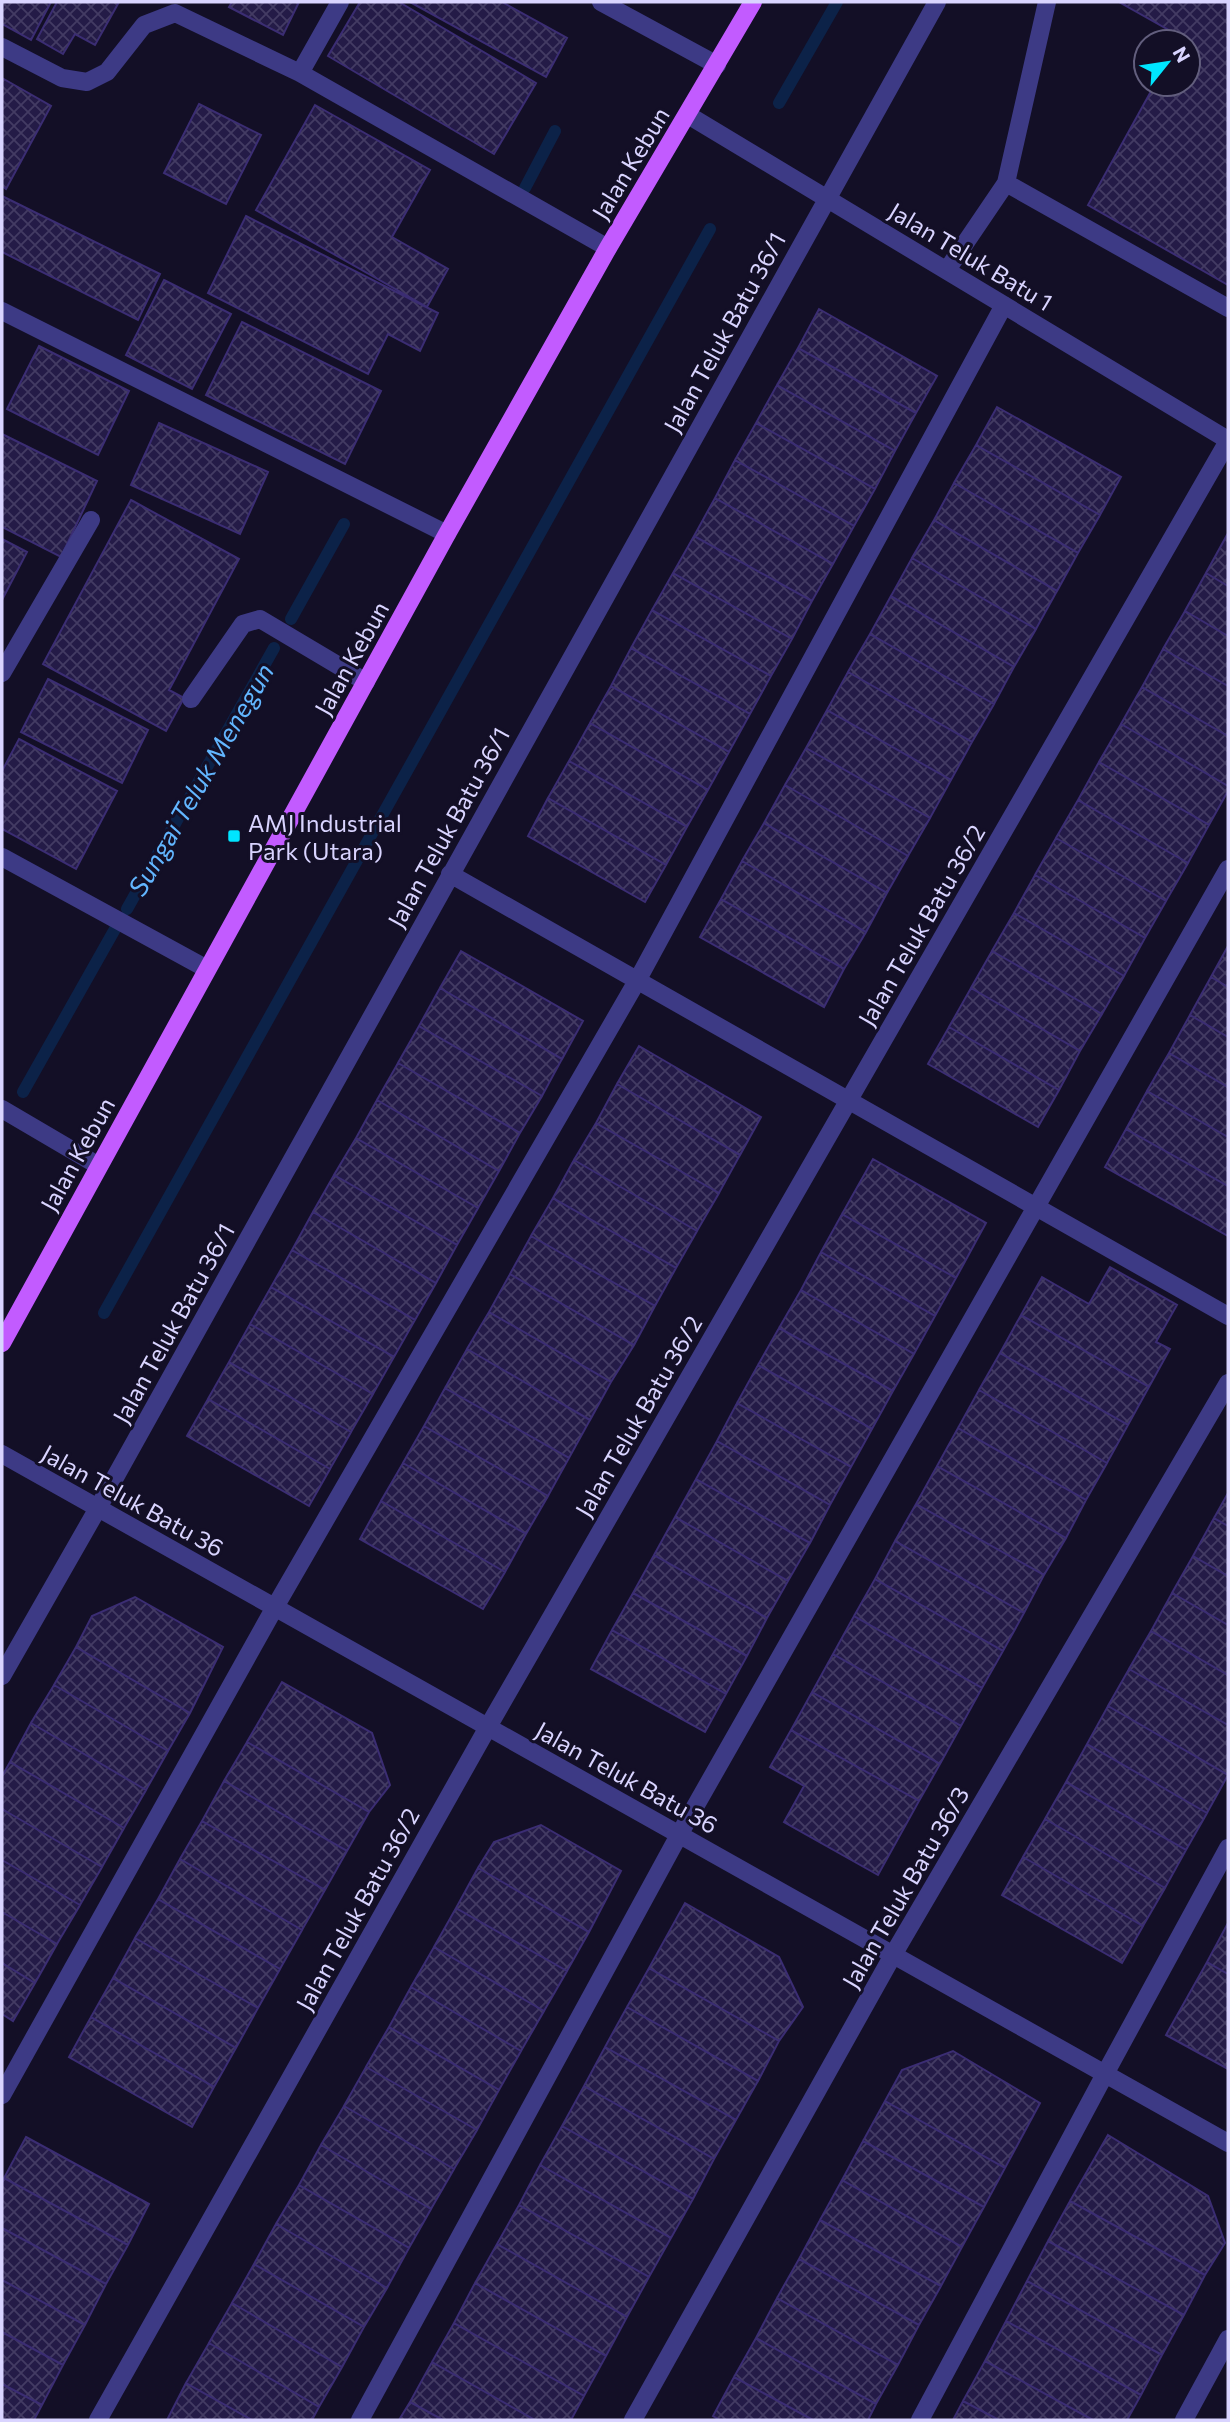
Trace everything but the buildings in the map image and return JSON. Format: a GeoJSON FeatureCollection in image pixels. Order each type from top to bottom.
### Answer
{"type":"FeatureCollection","features":[{"type":"Feature","properties":{"kind":"main road","name":"Jalan Kebun"},"geometry":{"type":"LineString","coordinates":[[4,1333],[99,1166],[447,534],[608,248],[753,2]]}},
{"type":"Feature","properties":{"kind":"street"},"geometry":{"type":"LineString","coordinates":[[300,74],[340,2]]}},
{"type":"Feature","properties":{"kind":"street"},"geometry":{"type":"LineString","coordinates":[[601,2],[717,65]]}},
{"type":"Feature","properties":{"kind":"street","name":"Jalan Teluk Batu 36/1"},"geometry":{"type":"LineString","coordinates":[[2,1676],[937,2]]}},
{"type":"Feature","properties":{"kind":"street"},"geometry":{"type":"LineString","coordinates":[[947,271],[1006,183],[1047,2]]}},
{"type":"Feature","properties":{"kind":"street"},"geometry":{"type":"LineString","coordinates":[[2,47],[62,78],[87,82],[107,72],[144,25],[175,13],[300,74],[608,248]]}},
{"type":"Feature","properties":{"kind":"street","name":"Jalan Teluk Batu 1"},"geometry":{"type":"LineString","coordinates":[[688,115],[1228,440]]}},
{"type":"Feature","properties":{"kind":"street"},"geometry":{"type":"LineString","coordinates":[[1006,183],[1228,308]]}},
{"type":"Feature","properties":{"kind":"street"},"geometry":{"type":"LineString","coordinates":[[2,2095],[275,1607],[638,981],[1004,305]]}},
{"type":"Feature","properties":{"kind":"street"},"geometry":{"type":"LineString","coordinates":[[2,311],[447,534]]}},
{"type":"Feature","properties":{"kind":"street","name":"Jalan Teluk Batu 36/2"},"geometry":{"type":"LineString","coordinates":[[98,2420],[488,1727],[1228,440]]}},
{"type":"Feature","properties":{"kind":"street"},"geometry":{"type":"LineString","coordinates":[[2,673],[91,520]]}},
{"type":"Feature","properties":{"kind":"street"},"geometry":{"type":"LineString","coordinates":[[191,699],[243,624],[260,620],[366,682]]}},
{"type":"Feature","properties":{"kind":"street"},"geometry":{"type":"LineString","coordinates":[[2,857],[207,969]]}},
{"type":"Feature","properties":{"kind":"street"},"geometry":{"type":"LineString","coordinates":[[360,2420],[679,1835],[1228,869]]}},
{"type":"Feature","properties":{"kind":"street"},"geometry":{"type":"LineString","coordinates":[[450,874],[1228,1316]]}},
{"type":"Feature","properties":{"kind":"street"},"geometry":{"type":"LineString","coordinates":[[2,1109],[99,1166]]}},
{"type":"Feature","properties":{"kind":"street","name":"Jalan Teluk Batu 36/3"},"geometry":{"type":"LineString","coordinates":[[633,2420],[893,1955],[1228,1383]]}},
{"type":"Feature","properties":{"kind":"street","name":"Jalan Teluk Batu 36"},"geometry":{"type":"LineString","coordinates":[[2,1454],[1228,2143]]}},
{"type":"Feature","properties":{"kind":"street"},"geometry":{"type":"LineString","coordinates":[[920,2420],[1228,1848]]}},
{"type":"Feature","properties":{"kind":"street"},"geometry":{"type":"LineString","coordinates":[[1184,2420],[1228,2339]]}},
{"type":"Feature","properties":{"kind":"waterway"},"geometry":{"type":"LineString","coordinates":[[779,103],[837,2]]}},
{"type":"Feature","properties":{"kind":"waterway","name":"Sungai Teluk Menegun"},"geometry":{"type":"LineString","coordinates":[[525,188],[555,131]]}},
{"type":"Feature","properties":{"kind":"waterway"},"geometry":{"type":"LineString","coordinates":[[104,1313],[710,229]]}},
{"type":"Feature","properties":{"kind":"waterway","name":"Sungai Teluk Menegun"},"geometry":{"type":"LineString","coordinates":[[291,619],[344,524]]}},
{"type":"Feature","properties":{"kind":"waterway","name":"Sungai Teluk Menegun"},"geometry":{"type":"LineString","coordinates":[[127,909],[274,648]]}},
{"type":"Feature","properties":{"kind":"waterway","name":"Sungai Teluk Menegun"},"geometry":{"type":"LineString","coordinates":[[23,1092],[115,929]]}},
{"type":"Feature","properties":{"kind":"place","name":"AMJ Industrial Park (Utara)"},"geometry":{"type":"Point","coordinates":[234,836]}}]}
